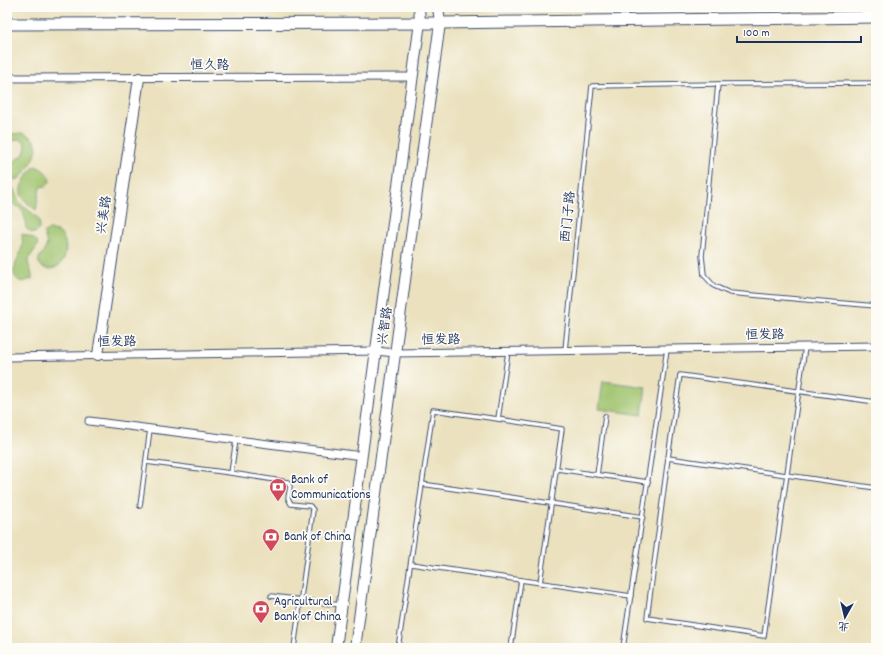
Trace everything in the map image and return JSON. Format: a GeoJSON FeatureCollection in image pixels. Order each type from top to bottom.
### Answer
{"type":"FeatureCollection","features":[{"type":"Feature","properties":{"kind":"main road","name":"兴智路"},"geometry":{"type":"LineString","coordinates":[[336,648],[413,77],[420,22],[419,7]]}},
{"type":"Feature","properties":{"kind":"main road","name":"兴智路"},"geometry":{"type":"LineString","coordinates":[[355,648],[440,23],[438,7]]}},
{"type":"Feature","properties":{"kind":"main road"},"geometry":{"type":"LineString","coordinates":[[7,24],[440,23],[876,17]]}},
{"type":"Feature","properties":{"kind":"main road","name":"兴美路"},"geometry":{"type":"LineString","coordinates":[[98,355],[139,78]]}},
{"type":"Feature","properties":{"kind":"street","name":"恒久路"},"geometry":{"type":"LineString","coordinates":[[7,78],[413,77]]}},
{"type":"Feature","properties":{"kind":"street","name":"恒发路"},"geometry":{"type":"LineString","coordinates":[[7,357],[376,351],[395,353],[508,352],[876,346]]}},
{"type":"Feature","properties":{"kind":"street"},"geometry":{"type":"LineString","coordinates":[[89,421],[362,456]]}},
{"type":"Feature","properties":{"kind":"lane"},"geometry":{"type":"LineString","coordinates":[[876,83],[718,84],[702,256],[704,275],[714,286],[730,293],[876,306]]}},
{"type":"Feature","properties":{"kind":"lane","name":"西门子路"},"geometry":{"type":"LineString","coordinates":[[565,350],[592,86],[718,84]]}},
{"type":"Feature","properties":{"kind":"lane"},"geometry":{"type":"LineString","coordinates":[[805,347],[799,392],[764,636],[646,618],[680,375],[799,392],[876,402]]}},
{"type":"Feature","properties":{"kind":"lane"},"geometry":{"type":"LineString","coordinates":[[623,648],[667,349]]}},
{"type":"Feature","properties":{"kind":"lane"},"geometry":{"type":"LineString","coordinates":[[498,419],[508,352]]}},
{"type":"Feature","properties":{"kind":"lane"},"geometry":{"type":"LineString","coordinates":[[398,648],[433,410],[562,429],[540,583]]}},
{"type":"Feature","properties":{"kind":"lane"},"geometry":{"type":"LineString","coordinates":[[597,475],[605,416]]}},
{"type":"Feature","properties":{"kind":"lane"},"geometry":{"type":"LineString","coordinates":[[140,506],[150,429]]}},
{"type":"Feature","properties":{"kind":"lane"},"geometry":{"type":"LineString","coordinates":[[231,473],[236,440]]}},
{"type":"Feature","properties":{"kind":"lane"},"geometry":{"type":"LineString","coordinates":[[668,458],[876,488]]}},
{"type":"Feature","properties":{"kind":"lane"},"geometry":{"type":"LineString","coordinates":[[146,462],[288,482],[290,487],[288,498],[291,504],[310,506],[314,510],[294,648]]}},
{"type":"Feature","properties":{"kind":"lane"},"geometry":{"type":"LineString","coordinates":[[557,469],[648,482]]}},
{"type":"Feature","properties":{"kind":"lane"},"geometry":{"type":"LineString","coordinates":[[422,484],[642,516]]}},
{"type":"Feature","properties":{"kind":"lane"},"geometry":{"type":"LineString","coordinates":[[411,564],[631,596]]}},
{"type":"Feature","properties":{"kind":"lane"},"geometry":{"type":"LineString","coordinates":[[511,648],[521,580]]}},
{"type":"Feature","properties":{"kind":"lane"},"geometry":{"type":"LineString","coordinates":[[271,596],[342,605]]}},
{"type":"Feature","properties":{"kind":"green space"},"geometry":{"type":"Polygon","coordinates":[[[23,133],[34,140],[37,148],[34,158],[24,174],[15,180],[10,174],[9,165],[24,154],[26,147],[24,141],[19,139],[9,142],[7,141],[7,134],[23,133]]]}},
{"type":"Feature","properties":{"kind":"green space"},"geometry":{"type":"Polygon","coordinates":[[[35,166],[41,168],[45,172],[50,182],[46,186],[40,187],[36,210],[22,197],[21,193],[22,185],[25,179],[35,166]]]}},
{"type":"Feature","properties":{"kind":"green space"},"geometry":{"type":"Polygon","coordinates":[[[13,188],[21,204],[38,219],[40,227],[37,232],[33,233],[26,228],[23,212],[7,200],[8,191],[13,188]]]}},
{"type":"Feature","properties":{"kind":"green space"},"geometry":{"type":"Polygon","coordinates":[[[48,230],[56,231],[62,235],[66,247],[60,264],[55,268],[49,269],[42,267],[39,263],[39,257],[47,245],[44,232],[48,230]]]}},
{"type":"Feature","properties":{"kind":"green space"},"geometry":{"type":"Polygon","coordinates":[[[22,234],[35,239],[37,245],[28,260],[32,279],[22,282],[17,279],[14,271],[22,247],[22,234]]]}},
{"type":"Feature","properties":{"kind":"green space"},"geometry":{"type":"Polygon","coordinates":[[[603,381],[646,387],[642,415],[599,409],[603,381]]]}},
{"type":"Feature","properties":{"kind":"place","name":"Bank of Communications"},"geometry":{"type":"Point","coordinates":[278,502]}},
{"type":"Feature","properties":{"kind":"place","name":"Bank of China"},"geometry":{"type":"Point","coordinates":[271,552]}},
{"type":"Feature","properties":{"kind":"place","name":"Agricultural Bank of China"},"geometry":{"type":"Point","coordinates":[261,624]}}]}
